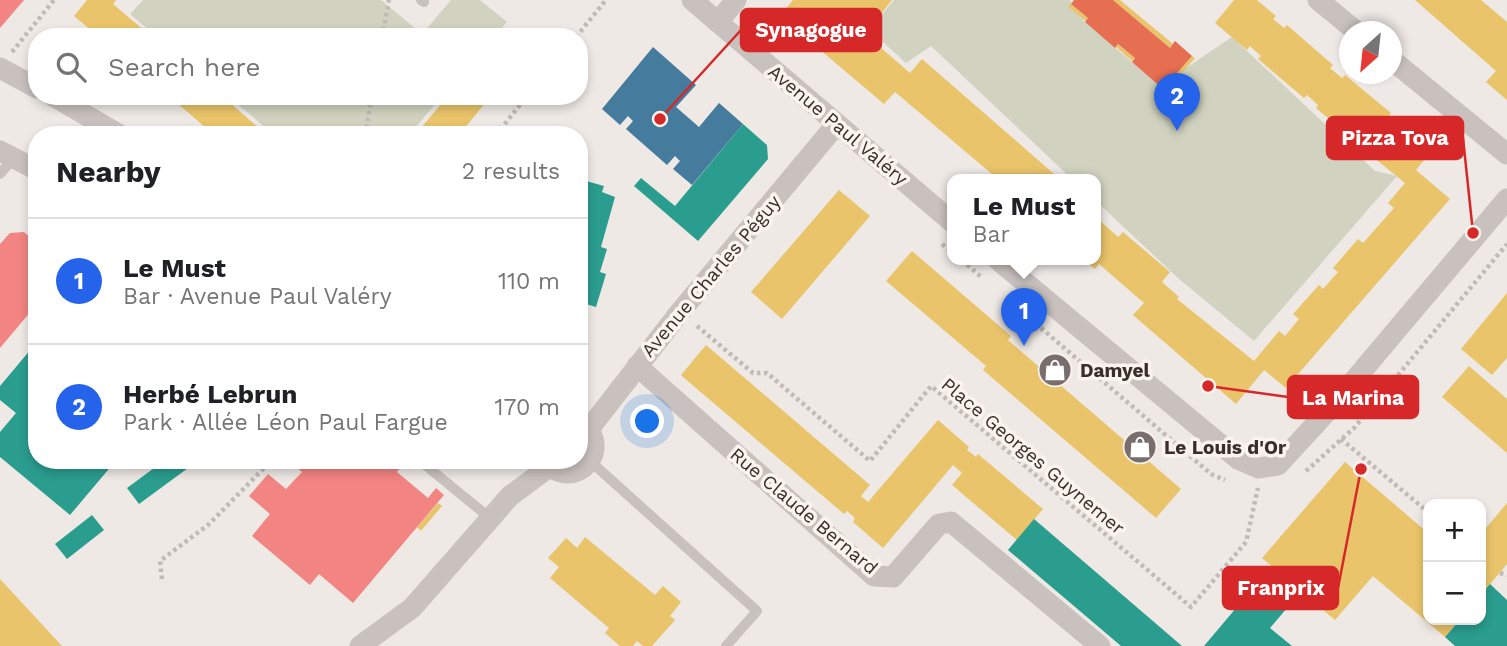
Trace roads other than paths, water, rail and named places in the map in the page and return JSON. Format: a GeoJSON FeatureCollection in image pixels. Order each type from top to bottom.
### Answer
{"type":"FeatureCollection","features":[{"type":"Feature","properties":{"kind":"street","name":"Avenue Paul Valéry"},"geometry":{"type":"LineString","coordinates":[[692,0],[947,218]]}},
{"type":"Feature","properties":{"kind":"street"},"geometry":{"type":"LineString","coordinates":[[718,22],[736,0]]}},
{"type":"Feature","properties":{"kind":"street"},"geometry":{"type":"LineString","coordinates":[[1318,0],[1344,21]]}},
{"type":"Feature","properties":{"kind":"street"},"geometry":{"type":"LineString","coordinates":[[4,62],[28,81]]}},
{"type":"Feature","properties":{"kind":"street"},"geometry":{"type":"LineString","coordinates":[[1402,69],[1507,154]]}},
{"type":"Feature","properties":{"kind":"street"},"geometry":{"type":"LineString","coordinates":[[68,105],[104,126]]}},
{"type":"Feature","properties":{"kind":"street","name":"Avenue Charles Péguy"},"geometry":{"type":"LineString","coordinates":[[588,421],[637,366],[836,125]]}},
{"type":"Feature","properties":{"kind":"street"},"geometry":{"type":"LineString","coordinates":[[4,161],[28,168]]}},
{"type":"Feature","properties":{"kind":"street"},"geometry":{"type":"LineString","coordinates":[[1004,265],[1258,478],[1278,465],[1320,420],[1507,199]]}},
{"type":"Feature","properties":{"kind":"street","name":"Rue Claude Bernard"},"geometry":{"type":"LineString","coordinates":[[637,366],[874,576],[893,578],[939,524],[951,522],[1100,646]]}},
{"type":"Feature","properties":{"kind":"street"},"geometry":{"type":"LineString","coordinates":[[588,433],[594,445],[588,463]]}},
{"type":"Feature","properties":{"kind":"street"},"geometry":{"type":"LineString","coordinates":[[360,646],[412,608],[510,496],[540,469]]}},
{"type":"Feature","properties":{"kind":"street"},"geometry":{"type":"LineString","coordinates":[[556,469],[567,474],[581,469]]}},
{"type":"Feature","properties":{"kind":"lane"},"geometry":{"type":"LineString","coordinates":[[590,461],[757,611],[726,646]]}},
{"type":"Feature","properties":{"kind":"lane"},"geometry":{"type":"LineString","coordinates":[[430,469],[490,518]]}},
{"type":"Feature","properties":{"kind":"place","name":"Synagogue"},"geometry":{"type":"Point","coordinates":[660,119]}},
{"type":"Feature","properties":{"kind":"place","name":"Herbé Lebrun"},"geometry":{"type":"Point","coordinates":[1177,131]}},
{"type":"Feature","properties":{"kind":"place","name":"Pizza Tova"},"geometry":{"type":"Point","coordinates":[1473,233]}},
{"type":"Feature","properties":{"kind":"place","name":"Le Must"},"geometry":{"type":"Point","coordinates":[1024,346]}},
{"type":"Feature","properties":{"kind":"place","name":"Damyel"},"geometry":{"type":"Point","coordinates":[1055,370]}},
{"type":"Feature","properties":{"kind":"place","name":"La Marina"},"geometry":{"type":"Point","coordinates":[1208,386]}},
{"type":"Feature","properties":{"kind":"place","name":"Le Louis d'Or"},"geometry":{"type":"Point","coordinates":[1140,447]}},
{"type":"Feature","properties":{"kind":"place","name":"Franprix"},"geometry":{"type":"Point","coordinates":[1361,469]}}]}
